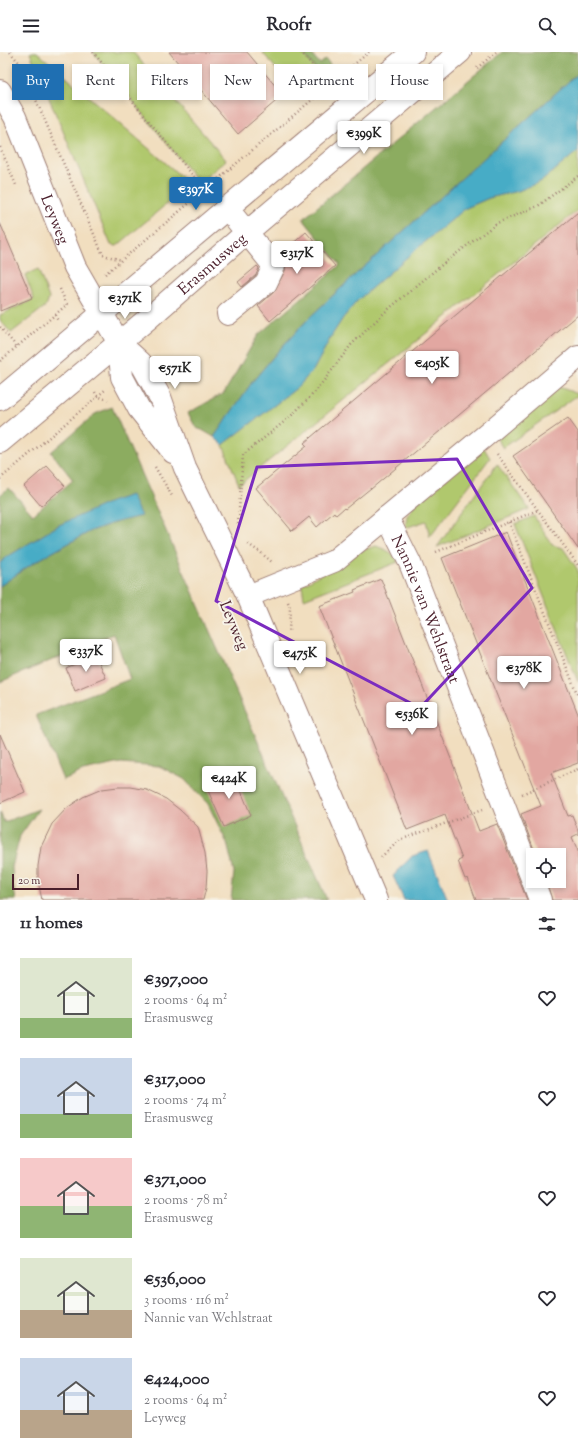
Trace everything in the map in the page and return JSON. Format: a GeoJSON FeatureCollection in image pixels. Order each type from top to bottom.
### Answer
{"type":"FeatureCollection","features":[{"type":"Feature","properties":{"kind":"street","name":"Erasmusweg"},"geometry":{"type":"LineString","coordinates":[[0,399],[226,207],[413,52]]}},
{"type":"Feature","properties":{"kind":"street","name":"Erasmusweg"},"geometry":{"type":"LineString","coordinates":[[0,442],[185,288],[246,233],[460,52]]}},
{"type":"Feature","properties":{"kind":"street","name":"Leyweg"},"geometry":{"type":"LineString","coordinates":[[0,91],[15,116],[75,267],[119,343],[122,377],[139,409],[185,468],[248,596],[376,900]]}},
{"type":"Feature","properties":{"kind":"street"},"geometry":{"type":"LineString","coordinates":[[226,207],[274,266],[266,283],[228,314]]}},
{"type":"Feature","properties":{"kind":"street","name":"Nannie van Wehlstraat"},"geometry":{"type":"LineString","coordinates":[[248,596],[334,561],[485,436],[575,365]]}},
{"type":"Feature","properties":{"kind":"street","name":"Nannie van Wehlstraat"},"geometry":{"type":"LineString","coordinates":[[387,517],[410,563],[526,863]]}},
{"type":"Feature","properties":{"kind":"street","name":"Nannie van Wehlstraat"},"geometry":{"type":"LineString","coordinates":[[536,888],[540,900]]}},
{"type":"Feature","properties":{"kind":"path","name":"Leyweg"},"geometry":{"type":"LineString","coordinates":[[10,52],[21,65],[103,255],[123,260],[369,52]]}},
{"type":"Feature","properties":{"kind":"path"},"geometry":{"type":"LineString","coordinates":[[93,52],[199,183]]}},
{"type":"Feature","properties":{"kind":"path"},"geometry":{"type":"LineString","coordinates":[[301,52],[311,64]]}},
{"type":"Feature","properties":{"kind":"path"},"geometry":{"type":"LineString","coordinates":[[238,529],[243,455],[290,418],[316,391],[351,346],[385,312],[444,263],[497,223],[538,206],[578,176]]}},
{"type":"Feature","properties":{"kind":"path"},"geometry":{"type":"LineString","coordinates":[[0,361],[55,315]]}},
{"type":"Feature","properties":{"kind":"path"},"geometry":{"type":"LineString","coordinates":[[0,327],[16,347]]}},
{"type":"Feature","properties":{"kind":"path"},"geometry":{"type":"LineString","coordinates":[[97,396],[109,400]]}},
{"type":"Feature","properties":{"kind":"path"},"geometry":{"type":"LineString","coordinates":[[0,479],[89,404]]}},
{"type":"Feature","properties":{"kind":"path"},"geometry":{"type":"LineString","coordinates":[[485,436],[578,565]]}},
{"type":"Feature","properties":{"kind":"path"},"geometry":{"type":"LineString","coordinates":[[152,462],[176,503]]}},
{"type":"Feature","properties":{"kind":"path"},"geometry":{"type":"LineString","coordinates":[[436,552],[538,510]]}},
{"type":"Feature","properties":{"kind":"path"},"geometry":{"type":"LineString","coordinates":[[509,522],[578,696]]}},
{"type":"Feature","properties":{"kind":"path"},"geometry":{"type":"LineString","coordinates":[[379,859],[400,840],[503,803],[578,769]]}},
{"type":"Feature","properties":{"kind":"highlighted area"},"geometry":{"type":"Polygon","coordinates":[[[457,459],[532,588],[420,708],[216,601],[257,467],[457,459]]]}},
{"type":"Feature","properties":{"kind":"green space"},"geometry":{"type":"Polygon","coordinates":[[[37,52],[51,64],[35,64],[30,53],[37,52]]]}},
{"type":"Feature","properties":{"kind":"green space"},"geometry":{"type":"Polygon","coordinates":[[[93,52],[133,52],[143,64],[137,64],[137,100],[174,100],[226,160],[199,183],[129,96],[129,64],[103,64],[93,52]]]}},
{"type":"Feature","properties":{"kind":"green space"},"geometry":{"type":"Polygon","coordinates":[[[262,52],[301,52],[311,64],[274,64],[274,66],[262,52]]]}},
{"type":"Feature","properties":{"kind":"green space"},"geometry":{"type":"Polygon","coordinates":[[[302,52],[310,52],[320,64],[312,64],[302,52]]]}},
{"type":"Feature","properties":{"kind":"green space"},"geometry":{"type":"Polygon","coordinates":[[[502,52],[578,52],[578,73],[311,316],[279,350],[253,381],[214,437],[196,428],[188,413],[224,393],[258,335],[340,265],[303,219],[502,52]]]}},
{"type":"Feature","properties":{"kind":"green space"},"geometry":{"type":"Polygon","coordinates":[[[326,59],[330,64],[320,64],[326,59]]]}},
{"type":"Feature","properties":{"kind":"green space"},"geometry":{"type":"Polygon","coordinates":[[[64,75],[72,82],[72,100],[93,100],[190,184],[117,246],[111,245],[50,100],[64,100],[64,75]]]}},
{"type":"Feature","properties":{"kind":"green space"},"geometry":{"type":"Polygon","coordinates":[[[578,151],[578,210],[239,485],[223,445],[298,387],[314,369],[332,335],[343,318],[358,300],[466,208],[489,198],[518,191],[542,181],[578,151]]]}},
{"type":"Feature","properties":{"kind":"green space"},"geometry":{"type":"Polygon","coordinates":[[[38,269],[49,298],[46,306],[11,333],[0,320],[0,315],[34,299],[25,275],[38,269]]]}},
{"type":"Feature","properties":{"kind":"green space"},"geometry":{"type":"Polygon","coordinates":[[[559,387],[578,395],[503,448],[497,439],[559,387]]]}},
{"type":"Feature","properties":{"kind":"green space"},"geometry":{"type":"Polygon","coordinates":[[[112,407],[327,900],[231,900],[234,872],[227,843],[208,804],[184,779],[159,766],[121,763],[83,771],[63,780],[36,715],[130,679],[114,634],[0,682],[0,586],[33,563],[91,531],[113,523],[59,525],[7,557],[0,563],[0,495],[9,488],[33,515],[73,480],[51,452],[95,414],[112,407]]]}},
{"type":"Feature","properties":{"kind":"green space"},"geometry":{"type":"Polygon","coordinates":[[[484,448],[490,458],[430,537],[426,521],[405,528],[407,516],[414,505],[484,448]]]}},
{"type":"Feature","properties":{"kind":"green space"},"geometry":{"type":"Polygon","coordinates":[[[497,464],[529,509],[437,547],[497,464]]]}},
{"type":"Feature","properties":{"kind":"green space"},"geometry":{"type":"Polygon","coordinates":[[[534,516],[552,545],[563,548],[578,570],[578,682],[515,524],[534,516]]]}},
{"type":"Feature","properties":{"kind":"green space"},"geometry":{"type":"Polygon","coordinates":[[[376,546],[392,554],[398,562],[304,599],[302,585],[360,551],[376,546]]]}},
{"type":"Feature","properties":{"kind":"green space"},"geometry":{"type":"Polygon","coordinates":[[[39,809],[20,836],[12,867],[16,900],[0,900],[0,812],[4,822],[39,809]]]}},
{"type":"Feature","properties":{"kind":"water"},"geometry":{"type":"Polygon","coordinates":[[[578,73],[578,151],[542,181],[518,191],[489,198],[466,208],[358,300],[343,318],[332,335],[314,369],[298,387],[223,445],[214,437],[253,381],[279,350],[311,316],[578,73]]]}},
{"type":"Feature","properties":{"kind":"water"},"geometry":{"type":"Polygon","coordinates":[[[131,495],[141,516],[113,523],[91,531],[33,563],[0,586],[0,563],[7,557],[59,525],[110,502],[131,495]]]}},
{"type":"Feature","properties":{"kind":"water"},"geometry":{"type":"Polygon","coordinates":[[[428,851],[448,900],[404,900],[393,876],[412,856],[428,851]]]}},
{"type":"Feature","properties":{"kind":"building"},"geometry":{"type":"Polygon","coordinates":[[[169,52],[247,52],[257,64],[210,64],[210,100],[266,100],[266,75],[274,84],[274,100],[277,100],[238,134],[202,91],[202,64],[179,64],[169,52]]]}},
{"type":"Feature","properties":{"kind":"building"},"geometry":{"type":"Polygon","coordinates":[[[578,212],[578,315],[371,489],[345,509],[344,508],[336,515],[334,512],[317,527],[309,517],[292,531],[256,488],[307,446],[304,443],[578,212]]]}},
{"type":"Feature","properties":{"kind":"building"},"geometry":{"type":"Polygon","coordinates":[[[0,223],[32,298],[0,311],[0,223]]]}},
{"type":"Feature","properties":{"kind":"building"},"geometry":{"type":"Polygon","coordinates":[[[306,232],[335,266],[270,321],[258,306],[274,292],[285,271],[286,264],[281,254],[306,232]]]}},
{"type":"Feature","properties":{"kind":"building"},"geometry":{"type":"Polygon","coordinates":[[[257,266],[259,268],[256,275],[242,287],[238,282],[257,266]]]}},
{"type":"Feature","properties":{"kind":"building"},"geometry":{"type":"Polygon","coordinates":[[[568,418],[578,432],[578,549],[513,456],[568,418]]]}},
{"type":"Feature","properties":{"kind":"building"},"geometry":{"type":"Polygon","coordinates":[[[47,466],[65,486],[41,506],[24,486],[47,466]]]}},
{"type":"Feature","properties":{"kind":"building"},"geometry":{"type":"Polygon","coordinates":[[[506,532],[578,714],[578,763],[551,773],[568,816],[572,815],[578,830],[578,834],[572,837],[578,851],[578,900],[552,900],[548,888],[566,888],[566,848],[533,848],[521,814],[541,806],[442,558],[506,532]]]}},
{"type":"Feature","properties":{"kind":"building"},"geometry":{"type":"Polygon","coordinates":[[[381,579],[479,831],[497,824],[527,900],[476,900],[468,878],[465,879],[458,861],[462,859],[445,815],[407,830],[319,606],[355,592],[354,590],[381,579]]]}},
{"type":"Feature","properties":{"kind":"building"},"geometry":{"type":"Polygon","coordinates":[[[96,655],[106,678],[75,691],[66,668],[96,655]]]}},
{"type":"Feature","properties":{"kind":"building"},"geometry":{"type":"Polygon","coordinates":[[[0,734],[25,792],[0,803],[0,734]]]}},
{"type":"Feature","properties":{"kind":"building"},"geometry":{"type":"Polygon","coordinates":[[[234,774],[251,815],[224,827],[206,786],[234,774]]]}},
{"type":"Feature","properties":{"kind":"building"},"geometry":{"type":"Polygon","coordinates":[[[130,787],[147,790],[166,799],[198,827],[205,853],[207,871],[206,888],[203,900],[42,900],[38,881],[38,866],[41,847],[52,824],[67,808],[83,797],[102,789],[130,787]]]}}]}
